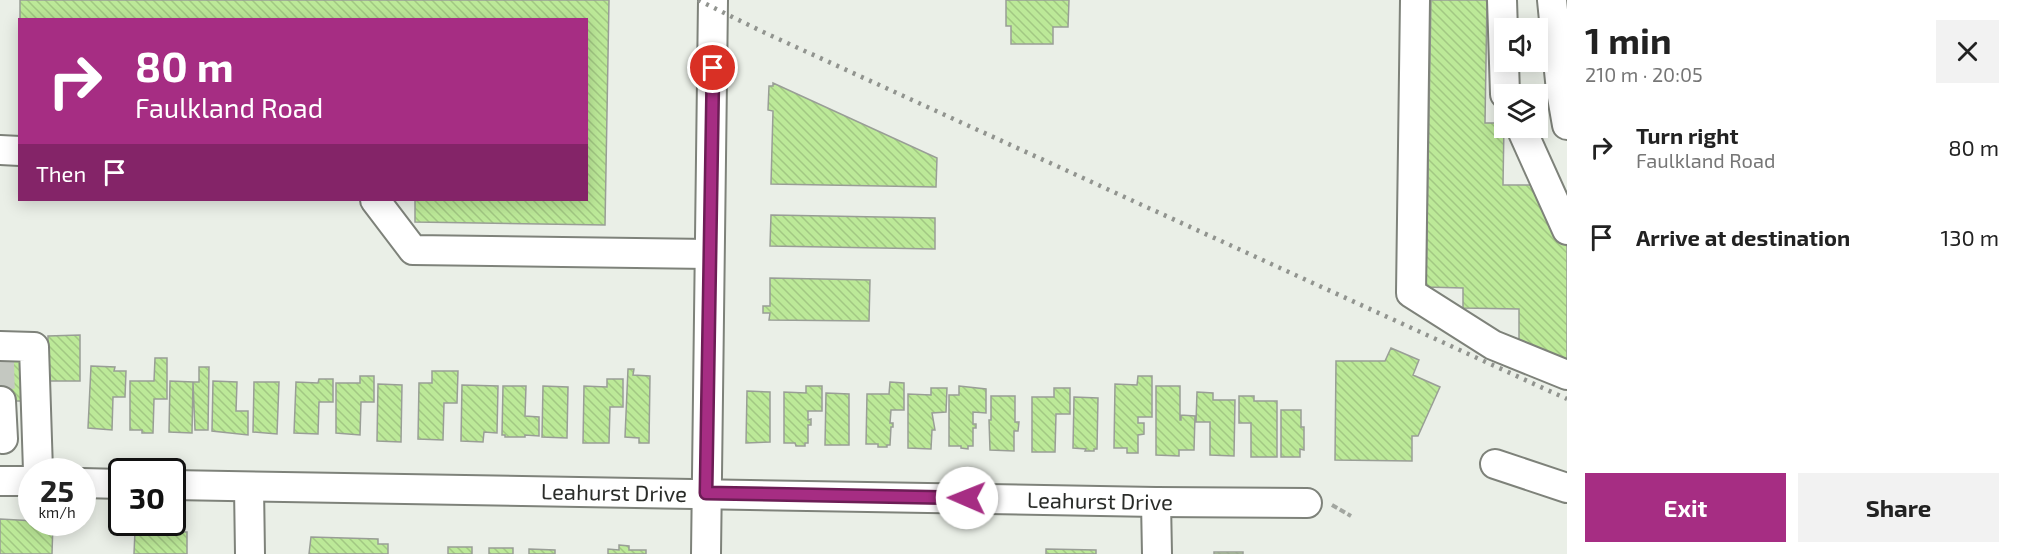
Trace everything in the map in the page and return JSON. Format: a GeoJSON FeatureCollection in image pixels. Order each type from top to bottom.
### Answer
{"type":"FeatureCollection","features":[{"type":"Feature","properties":{"kind":"street"},"geometry":{"type":"LineString","coordinates":[[706,554],[713,0]]}},
{"type":"Feature","properties":{"kind":"street"},"geometry":{"type":"LineString","coordinates":[[1415,0],[1411,293],[1493,345],[1567,375]]}},
{"type":"Feature","properties":{"kind":"street"},"geometry":{"type":"LineString","coordinates":[[1502,0],[1505,84]]}},
{"type":"Feature","properties":{"kind":"street"},"geometry":{"type":"LineString","coordinates":[[1552,0],[1561,91],[1567,125]]}},
{"type":"Feature","properties":{"kind":"street"},"geometry":{"type":"LineString","coordinates":[[1525,138],[1567,231]]}},
{"type":"Feature","properties":{"kind":"street"},"geometry":{"type":"LineString","coordinates":[[0,150],[18,151]]}},
{"type":"Feature","properties":{"kind":"street"},"geometry":{"type":"LineString","coordinates":[[376,201],[413,250],[709,254]]}},
{"type":"Feature","properties":{"kind":"street"},"geometry":{"type":"LineString","coordinates":[[0,346],[34,347],[38,458]]}},
{"type":"Feature","properties":{"kind":"street"},"geometry":{"type":"LineString","coordinates":[[0,355],[0,361]]}},
{"type":"Feature","properties":{"kind":"street"},"geometry":{"type":"LineString","coordinates":[[1,400],[2,439],[37,440]]}},
{"type":"Feature","properties":{"kind":"street"},"geometry":{"type":"LineString","coordinates":[[1495,464],[1567,488]]}},
{"type":"Feature","properties":{"kind":"street"},"geometry":{"type":"LineString","coordinates":[[0,481],[18,482]]}},
{"type":"Feature","properties":{"kind":"street","name":"Leahurst Drive"},"geometry":{"type":"LineString","coordinates":[[186,485],[1307,503]]}},
{"type":"Feature","properties":{"kind":"street"},"geometry":{"type":"LineString","coordinates":[[249,487],[250,554]]}},
{"type":"Feature","properties":{"kind":"street"},"geometry":{"type":"LineString","coordinates":[[1156,502],[1157,554]]}},
{"type":"Feature","properties":{"kind":"building"},"geometry":{"type":"Polygon","coordinates":[[[20,0],[609,0],[605,225],[415,222],[415,201],[588,201],[588,18],[20,18],[20,0]]]}},
{"type":"Feature","properties":{"kind":"building"},"geometry":{"type":"Polygon","coordinates":[[[1006,0],[1069,0],[1068,27],[1053,27],[1053,44],[1011,44],[1011,26],[1006,26],[1006,0]]]}},
{"type":"Feature","properties":{"kind":"building"},"geometry":{"type":"Polygon","coordinates":[[[1431,0],[1487,0],[1485,123],[1494,123],[1494,138],[1504,138],[1503,185],[1543,185],[1567,247],[1567,367],[1519,345],[1519,309],[1463,308],[1463,288],[1426,287],[1431,0]]]}},
{"type":"Feature","properties":{"kind":"building"},"geometry":{"type":"Polygon","coordinates":[[[773,83],[937,158],[936,187],[771,184],[773,111],[768,110],[769,86],[773,86],[773,83]]]}},
{"type":"Feature","properties":{"kind":"building"},"geometry":{"type":"Polygon","coordinates":[[[771,215],[935,218],[935,249],[770,246],[771,215]]]}},
{"type":"Feature","properties":{"kind":"building"},"geometry":{"type":"Polygon","coordinates":[[[770,278],[870,280],[869,321],[769,320],[770,313],[763,313],[763,306],[770,306],[770,278]]]}},
{"type":"Feature","properties":{"kind":"building"},"geometry":{"type":"Polygon","coordinates":[[[80,335],[80,381],[48,381],[48,336],[80,335]]]}},
{"type":"Feature","properties":{"kind":"building"},"geometry":{"type":"Polygon","coordinates":[[[1391,348],[1419,360],[1413,375],[1440,387],[1418,436],[1412,436],[1412,461],[1335,460],[1336,361],[1385,361],[1391,348]]]}},
{"type":"Feature","properties":{"kind":"building"},"geometry":{"type":"Polygon","coordinates":[[[155,358],[167,358],[167,399],[154,399],[153,433],[130,430],[130,381],[154,381],[155,358]]]}},
{"type":"Feature","properties":{"kind":"building"},"geometry":{"type":"Polygon","coordinates":[[[0,361],[26,361],[26,401],[0,401],[0,361]]]}},
{"type":"Feature","properties":{"kind":"building"},"geometry":{"type":"Polygon","coordinates":[[[91,366],[115,367],[114,371],[126,371],[125,397],[113,397],[112,430],[88,428],[91,366]]]}},
{"type":"Feature","properties":{"kind":"building"},"geometry":{"type":"Polygon","coordinates":[[[199,367],[209,367],[208,430],[195,430],[193,382],[199,382],[199,367]]]}},
{"type":"Feature","properties":{"kind":"building"},"geometry":{"type":"Polygon","coordinates":[[[628,369],[634,369],[633,375],[650,376],[649,443],[639,443],[639,438],[625,437],[628,369]]]}},
{"type":"Feature","properties":{"kind":"building"},"geometry":{"type":"Polygon","coordinates":[[[432,371],[458,371],[457,403],[444,403],[443,440],[418,439],[419,383],[432,383],[432,371]]]}},
{"type":"Feature","properties":{"kind":"building"},"geometry":{"type":"Polygon","coordinates":[[[360,376],[374,376],[374,402],[361,402],[360,435],[336,433],[336,383],[360,383],[360,376]]]}},
{"type":"Feature","properties":{"kind":"building"},"geometry":{"type":"Polygon","coordinates":[[[1138,376],[1152,376],[1152,417],[1138,417],[1138,423],[1144,423],[1144,434],[1138,435],[1138,453],[1127,453],[1127,448],[1114,448],[1115,384],[1137,385],[1138,376]]]}},
{"type":"Feature","properties":{"kind":"building"},"geometry":{"type":"Polygon","coordinates":[[[319,379],[333,379],[333,402],[319,402],[318,434],[294,433],[296,382],[318,383],[319,379]]]}},
{"type":"Feature","properties":{"kind":"building"},"geometry":{"type":"Polygon","coordinates":[[[607,379],[623,379],[623,407],[610,407],[609,443],[583,443],[584,386],[607,387],[607,379]]]}},
{"type":"Feature","properties":{"kind":"building"},"geometry":{"type":"Polygon","coordinates":[[[170,381],[193,382],[192,433],[169,432],[170,381]]]}},
{"type":"Feature","properties":{"kind":"building"},"geometry":{"type":"Polygon","coordinates":[[[213,381],[237,382],[236,411],[248,411],[248,435],[212,431],[213,381]]]}},
{"type":"Feature","properties":{"kind":"building"},"geometry":{"type":"Polygon","coordinates":[[[254,382],[279,382],[277,434],[253,432],[254,382]]]}},
{"type":"Feature","properties":{"kind":"building"},"geometry":{"type":"Polygon","coordinates":[[[890,382],[904,383],[904,410],[891,410],[890,423],[893,423],[893,427],[891,427],[890,445],[878,447],[878,444],[866,444],[867,394],[889,394],[890,382]]]}},
{"type":"Feature","properties":{"kind":"building"},"geometry":{"type":"Polygon","coordinates":[[[378,384],[402,385],[401,442],[377,441],[378,384]]]}},
{"type":"Feature","properties":{"kind":"building"},"geometry":{"type":"Polygon","coordinates":[[[462,385],[498,386],[497,433],[484,432],[483,442],[461,441],[462,385]]]}},
{"type":"Feature","properties":{"kind":"building"},"geometry":{"type":"Polygon","coordinates":[[[503,386],[526,386],[525,416],[539,417],[539,436],[505,437],[502,435],[503,386]]]}},
{"type":"Feature","properties":{"kind":"building"},"geometry":{"type":"Polygon","coordinates":[[[543,386],[568,387],[567,438],[542,437],[543,386]]]}},
{"type":"Feature","properties":{"kind":"building"},"geometry":{"type":"Polygon","coordinates":[[[806,386],[822,386],[822,411],[808,411],[808,420],[811,419],[811,425],[808,425],[808,443],[805,443],[805,446],[784,443],[784,392],[806,393],[806,386]]]}},
{"type":"Feature","properties":{"kind":"building"},"geometry":{"type":"Polygon","coordinates":[[[959,386],[986,389],[986,413],[973,412],[973,424],[976,424],[976,428],[973,428],[973,446],[968,446],[968,449],[961,448],[961,446],[949,446],[949,395],[959,395],[959,386]]]}},
{"type":"Feature","properties":{"kind":"building"},"geometry":{"type":"Polygon","coordinates":[[[1156,386],[1180,386],[1180,420],[1181,415],[1195,416],[1194,450],[1179,450],[1179,456],[1156,455],[1156,386]]]}},
{"type":"Feature","properties":{"kind":"building"},"geometry":{"type":"Polygon","coordinates":[[[931,388],[947,388],[946,412],[932,413],[935,430],[932,430],[931,449],[908,448],[908,394],[931,395],[931,388]]]}},
{"type":"Feature","properties":{"kind":"building"},"geometry":{"type":"Polygon","coordinates":[[[1054,388],[1070,388],[1070,414],[1056,414],[1055,452],[1032,452],[1032,397],[1054,397],[1054,388]]]}},
{"type":"Feature","properties":{"kind":"building"},"geometry":{"type":"Polygon","coordinates":[[[747,391],[770,392],[770,442],[746,443],[747,391]]]}},
{"type":"Feature","properties":{"kind":"building"},"geometry":{"type":"Polygon","coordinates":[[[1197,392],[1213,393],[1213,400],[1235,400],[1234,456],[1210,455],[1210,422],[1196,422],[1197,392]]]}},
{"type":"Feature","properties":{"kind":"building"},"geometry":{"type":"Polygon","coordinates":[[[826,393],[849,394],[849,445],[825,445],[826,393]]]}},
{"type":"Feature","properties":{"kind":"building"},"geometry":{"type":"Polygon","coordinates":[[[991,396],[1015,396],[1015,422],[1019,422],[1018,431],[1014,431],[1014,451],[990,450],[991,396]]]}},
{"type":"Feature","properties":{"kind":"building"},"geometry":{"type":"Polygon","coordinates":[[[1239,396],[1254,396],[1254,401],[1277,401],[1277,457],[1251,457],[1251,423],[1239,423],[1239,396]]]}},
{"type":"Feature","properties":{"kind":"building"},"geometry":{"type":"Polygon","coordinates":[[[1074,397],[1098,398],[1097,449],[1094,451],[1073,448],[1074,397]]]}},
{"type":"Feature","properties":{"kind":"building"},"geometry":{"type":"Polygon","coordinates":[[[1281,410],[1301,410],[1304,450],[1300,449],[1300,457],[1281,457],[1281,410]]]}},
{"type":"Feature","properties":{"kind":"building"},"geometry":{"type":"Polygon","coordinates":[[[0,519],[18,520],[18,536],[53,536],[52,554],[0,554],[0,519]]]}},
{"type":"Feature","properties":{"kind":"building"},"geometry":{"type":"Polygon","coordinates":[[[187,532],[187,554],[134,554],[135,536],[186,536],[187,532]]]}},
{"type":"Feature","properties":{"kind":"building"},"geometry":{"type":"Polygon","coordinates":[[[311,537],[378,539],[378,544],[388,544],[388,554],[309,554],[311,537]]]}},
{"type":"Feature","properties":{"kind":"building"},"geometry":{"type":"Polygon","coordinates":[[[619,545],[629,546],[629,550],[646,550],[646,554],[608,554],[608,549],[619,550],[619,545]]]}},
{"type":"Feature","properties":{"kind":"building"},"geometry":{"type":"Polygon","coordinates":[[[448,547],[472,547],[472,554],[448,554],[448,547]]]}},
{"type":"Feature","properties":{"kind":"building"},"geometry":{"type":"Polygon","coordinates":[[[489,548],[513,548],[513,554],[489,554],[489,548]]]}},
{"type":"Feature","properties":{"kind":"building"},"geometry":{"type":"Polygon","coordinates":[[[529,549],[555,550],[555,554],[529,554],[529,549]]]}},
{"type":"Feature","properties":{"kind":"building"},"geometry":{"type":"Polygon","coordinates":[[[1046,549],[1096,550],[1096,554],[1046,554],[1046,549]]]}},
{"type":"Feature","properties":{"kind":"building"},"geometry":{"type":"Polygon","coordinates":[[[1214,552],[1243,552],[1243,554],[1214,554],[1214,552]]]}},
{"type":"Feature","properties":{"kind":"tunnel"},"geometry":{"type":"LineString","coordinates":[[0,361],[1,401]]}},
{"type":"Feature","properties":{"kind":"railway"},"geometry":{"type":"LineString","coordinates":[[698,0],[761,31],[1567,399]]}},
{"type":"Feature","properties":{"kind":"route"},"geometry":{"type":"LineString","coordinates":[[713,68],[706,493],[967,498]]}}]}
